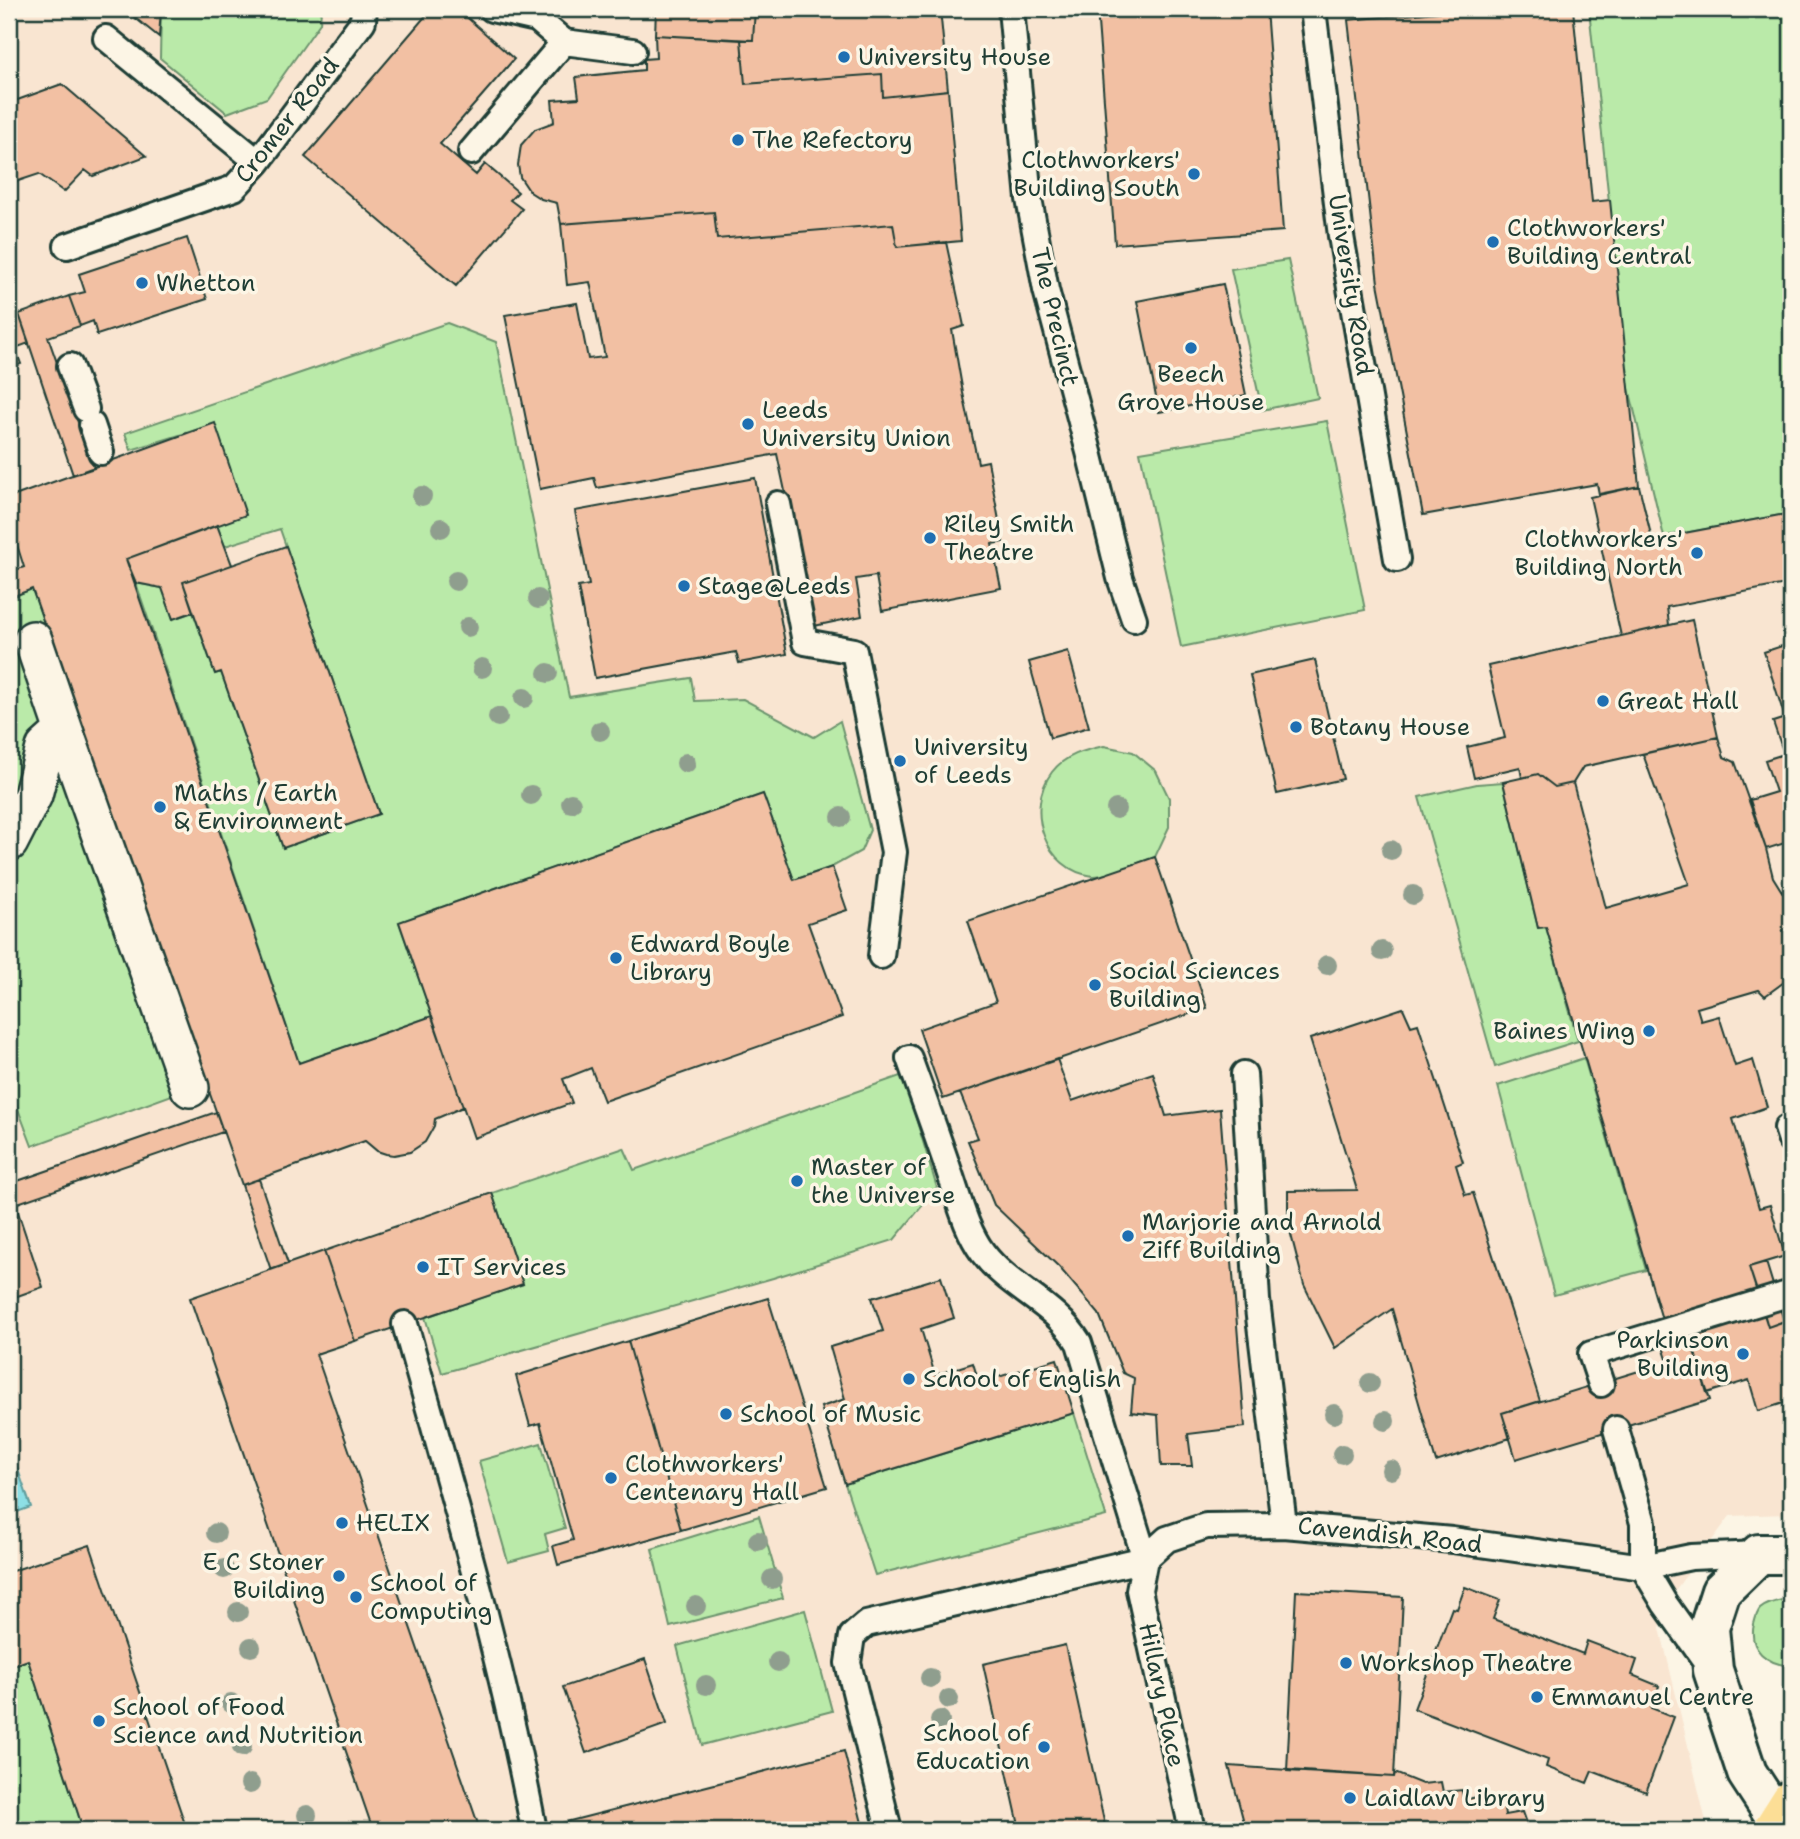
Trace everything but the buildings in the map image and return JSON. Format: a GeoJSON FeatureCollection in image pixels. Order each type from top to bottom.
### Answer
{"type":"FeatureCollection","features":[{"type":"Feature","properties":{"kind":"street"},"geometry":{"type":"LineString","coordinates":[[28,654],[64,731],[190,1088]]}},
{"type":"Feature","properties":{"kind":"street"},"geometry":{"type":"LineString","coordinates":[[9,842],[33,795],[45,748],[64,731]]}},
{"type":"Feature","properties":{"kind":"street","name":"Cavendish Road"},"geometry":{"type":"LineString","coordinates":[[1775,1554],[1721,1591],[1709,1628],[1713,1670],[1747,1773],[1780,1817]]}},
{"type":"Feature","properties":{"kind":"lane","name":"Cromer Road"},"geometry":{"type":"LineString","coordinates":[[67,246],[234,188],[258,162],[363,21],[364,9]]}},
{"type":"Feature","properties":{"kind":"lane"},"geometry":{"type":"LineString","coordinates":[[492,9],[537,19],[564,42],[634,51]]}},
{"type":"Feature","properties":{"kind":"lane","name":"The Precinct"},"geometry":{"type":"LineString","coordinates":[[1011,9],[1029,199],[1045,290],[1120,578],[1134,619]]}},
{"type":"Feature","properties":{"kind":"lane","name":"University Road"},"geometry":{"type":"LineString","coordinates":[[1313,9],[1340,236],[1397,559]]}},
{"type":"Feature","properties":{"kind":"lane"},"geometry":{"type":"LineString","coordinates":[[106,38],[258,162]]}},
{"type":"Feature","properties":{"kind":"lane"},"geometry":{"type":"LineString","coordinates":[[471,152],[564,42]]}},
{"type":"Feature","properties":{"kind":"lane"},"geometry":{"type":"LineString","coordinates":[[71,366],[101,452]]}},
{"type":"Feature","properties":{"kind":"lane"},"geometry":{"type":"LineString","coordinates":[[778,504],[804,642],[854,651],[894,852],[881,956]]}},
{"type":"Feature","properties":{"kind":"lane"},"geometry":{"type":"LineString","coordinates":[[889,1830],[848,1663],[852,1636],[866,1625],[1145,1559],[1079,1343],[1071,1329],[1051,1309],[1003,1275],[982,1251],[967,1222],[909,1058]]}},
{"type":"Feature","properties":{"kind":"lane"},"geometry":{"type":"LineString","coordinates":[[1244,1074],[1257,1300],[1284,1525]]}},
{"type":"Feature","properties":{"kind":"lane"},"geometry":{"type":"LineString","coordinates":[[1601,1384],[1591,1354],[1791,1293]]}},
{"type":"Feature","properties":{"kind":"lane"},"geometry":{"type":"LineString","coordinates":[[405,1324],[495,1649],[520,1754],[534,1830]]}},
{"type":"Feature","properties":{"kind":"lane"},"geometry":{"type":"LineString","coordinates":[[1616,1429],[1643,1523],[1643,1567]]}},
{"type":"Feature","properties":{"kind":"lane","name":"Cavendish Road"},"geometry":{"type":"LineString","coordinates":[[1145,1559],[1167,1539],[1206,1526],[1284,1525],[1452,1540],[1643,1567],[1691,1557],[1775,1554]]}},
{"type":"Feature","properties":{"kind":"lane","name":"Hillary Place"},"geometry":{"type":"LineString","coordinates":[[1145,1559],[1139,1590],[1192,1830]]}},
{"type":"Feature","properties":{"kind":"lane","name":"Cavendish Road"},"geometry":{"type":"LineString","coordinates":[[1643,1567],[1665,1604],[1713,1670]]}},
{"type":"Feature","properties":{"kind":"shaded area","name":"University of Leeds"},"geometry":{"type":"Polygon","coordinates":[[[9,9],[1791,9],[1791,1514],[1730,1516],[1665,1604],[1660,1628],[1708,1830],[9,1830],[9,9]]]}},
{"type":"Feature","properties":{"kind":"green space"},"geometry":{"type":"Polygon","coordinates":[[[161,9],[321,9],[320,23],[267,98],[227,113],[160,58],[161,9]]]}},
{"type":"Feature","properties":{"kind":"green space"},"geometry":{"type":"Polygon","coordinates":[[[1589,9],[1791,9],[1791,513],[1664,537],[1628,384],[1589,9]]]}},
{"type":"Feature","properties":{"kind":"green space"},"geometry":{"type":"Polygon","coordinates":[[[1288,260],[1318,398],[1262,410],[1231,269],[1288,260]]]}},
{"type":"Feature","properties":{"kind":"green space"},"geometry":{"type":"Polygon","coordinates":[[[447,323],[496,342],[569,697],[691,678],[695,701],[743,699],[814,737],[840,721],[870,830],[861,851],[832,867],[794,880],[763,794],[399,922],[432,1016],[299,1063],[136,583],[162,588],[173,619],[193,612],[215,674],[221,672],[283,848],[379,814],[280,529],[225,546],[217,525],[215,424],[131,450],[125,433],[447,323]]]}},
{"type":"Feature","properties":{"kind":"green space"},"geometry":{"type":"Polygon","coordinates":[[[1327,421],[1365,610],[1181,647],[1140,452],[1327,421]]]}},
{"type":"Feature","properties":{"kind":"green space"},"geometry":{"type":"Polygon","coordinates":[[[32,589],[205,1083],[32,1146],[9,1085],[9,598],[32,589]]]}},
{"type":"Feature","properties":{"kind":"green space"},"geometry":{"type":"Polygon","coordinates":[[[1104,746],[1133,752],[1156,771],[1169,798],[1169,827],[1155,857],[1115,872],[1093,876],[1076,872],[1062,863],[1052,851],[1040,820],[1040,803],[1044,787],[1057,766],[1076,754],[1104,746]]]}},
{"type":"Feature","properties":{"kind":"green space"},"geometry":{"type":"Polygon","coordinates":[[[1503,782],[1538,928],[1546,927],[1578,1041],[1495,1067],[1419,797],[1477,784],[1503,782]]]}},
{"type":"Feature","properties":{"kind":"green space"},"geometry":{"type":"Polygon","coordinates":[[[1584,1058],[1646,1270],[1554,1295],[1498,1086],[1584,1058]]]}},
{"type":"Feature","properties":{"kind":"green space"},"geometry":{"type":"Polygon","coordinates":[[[903,1075],[937,1188],[894,1240],[773,1278],[442,1373],[425,1317],[523,1284],[492,1193],[624,1148],[634,1170],[903,1075]]]}},
{"type":"Feature","properties":{"kind":"green space"},"geometry":{"type":"Polygon","coordinates":[[[1074,1413],[1106,1516],[875,1575],[845,1484],[1074,1413]]]}},
{"type":"Feature","properties":{"kind":"green space"},"geometry":{"type":"Polygon","coordinates":[[[541,1443],[565,1528],[545,1534],[549,1551],[508,1562],[479,1461],[541,1443]]]}},
{"type":"Feature","properties":{"kind":"green space"},"geometry":{"type":"Polygon","coordinates":[[[759,1516],[783,1598],[670,1627],[652,1549],[759,1516]]]}},
{"type":"Feature","properties":{"kind":"green space"},"geometry":{"type":"Polygon","coordinates":[[[1791,1598],[1791,1666],[1774,1662],[1761,1654],[1753,1633],[1760,1609],[1791,1598]]]}},
{"type":"Feature","properties":{"kind":"green space"},"geometry":{"type":"Polygon","coordinates":[[[805,1610],[832,1711],[702,1745],[677,1646],[805,1610]]]}},
{"type":"Feature","properties":{"kind":"green space"},"geometry":{"type":"Polygon","coordinates":[[[28,1660],[82,1826],[9,1830],[9,1667],[28,1660]]]}},
{"type":"Feature","properties":{"kind":"water"},"geometry":{"type":"Polygon","coordinates":[[[9,1444],[31,1507],[9,1515],[9,1444]]]}},
{"type":"Feature","properties":{"kind":"place","name":"University House"},"geometry":{"type":"Point","coordinates":[844,57]}},
{"type":"Feature","properties":{"kind":"place","name":"The Refectory"},"geometry":{"type":"Point","coordinates":[738,140]}},
{"type":"Feature","properties":{"kind":"place","name":"Clothworkers' Building South"},"geometry":{"type":"Point","coordinates":[1194,174]}},
{"type":"Feature","properties":{"kind":"place","name":"Clothworkers' Building Central"},"geometry":{"type":"Point","coordinates":[1493,242]}},
{"type":"Feature","properties":{"kind":"place","name":"Whetton"},"geometry":{"type":"Point","coordinates":[142,283]}},
{"type":"Feature","properties":{"kind":"place","name":"Beech Grove House"},"geometry":{"type":"Point","coordinates":[1191,348]}},
{"type":"Feature","properties":{"kind":"place","name":"Leeds University Union"},"geometry":{"type":"Point","coordinates":[748,424]}},
{"type":"Feature","properties":{"kind":"place","name":"Riley Smith Theatre"},"geometry":{"type":"Point","coordinates":[930,538]}},
{"type":"Feature","properties":{"kind":"place","name":"Clothworkers' Building North"},"geometry":{"type":"Point","coordinates":[1697,553]}},
{"type":"Feature","properties":{"kind":"place","name":"Stage@Leeds"},"geometry":{"type":"Point","coordinates":[684,586]}},
{"type":"Feature","properties":{"kind":"place","name":"Great Hall"},"geometry":{"type":"Point","coordinates":[1603,701]}},
{"type":"Feature","properties":{"kind":"place","name":"Botany House"},"geometry":{"type":"Point","coordinates":[1296,727]}},
{"type":"Feature","properties":{"kind":"place","name":"University of Leeds"},"geometry":{"type":"Point","coordinates":[900,761]}},
{"type":"Feature","properties":{"kind":"place","name":"Maths / Earth & Environment"},"geometry":{"type":"Point","coordinates":[160,807]}},
{"type":"Feature","properties":{"kind":"place","name":"Edward Boyle Library"},"geometry":{"type":"Point","coordinates":[616,958]}},
{"type":"Feature","properties":{"kind":"place","name":"Social Sciences Building"},"geometry":{"type":"Point","coordinates":[1095,985]}},
{"type":"Feature","properties":{"kind":"place","name":"Baines Wing"},"geometry":{"type":"Point","coordinates":[1649,1031]}},
{"type":"Feature","properties":{"kind":"place","name":"Master of the Universe"},"geometry":{"type":"Point","coordinates":[797,1181]}},
{"type":"Feature","properties":{"kind":"place","name":"Marjorie and Arnold Ziff Building"},"geometry":{"type":"Point","coordinates":[1128,1236]}},
{"type":"Feature","properties":{"kind":"place","name":"IT Services"},"geometry":{"type":"Point","coordinates":[423,1267]}},
{"type":"Feature","properties":{"kind":"place","name":"Parkinson Building"},"geometry":{"type":"Point","coordinates":[1743,1354]}},
{"type":"Feature","properties":{"kind":"place","name":"School of English"},"geometry":{"type":"Point","coordinates":[909,1379]}},
{"type":"Feature","properties":{"kind":"place","name":"School of Music"},"geometry":{"type":"Point","coordinates":[726,1414]}},
{"type":"Feature","properties":{"kind":"place","name":"Clothworkers' Centenary Hall"},"geometry":{"type":"Point","coordinates":[611,1478]}},
{"type":"Feature","properties":{"kind":"place","name":"HELIX"},"geometry":{"type":"Point","coordinates":[342,1523]}},
{"type":"Feature","properties":{"kind":"place","name":"E C Stoner Building"},"geometry":{"type":"Point","coordinates":[339,1576]}},
{"type":"Feature","properties":{"kind":"place","name":"School of Computing"},"geometry":{"type":"Point","coordinates":[356,1597]}},
{"type":"Feature","properties":{"kind":"place","name":"Workshop Theatre"},"geometry":{"type":"Point","coordinates":[1346,1663]}},
{"type":"Feature","properties":{"kind":"place","name":"Emmanuel Centre"},"geometry":{"type":"Point","coordinates":[1537,1697]}},
{"type":"Feature","properties":{"kind":"place","name":"School of Food Science and Nutrition"},"geometry":{"type":"Point","coordinates":[99,1721]}},
{"type":"Feature","properties":{"kind":"place","name":"School of Education"},"geometry":{"type":"Point","coordinates":[1044,1747]}},
{"type":"Feature","properties":{"kind":"place","name":"Laidlaw Library"},"geometry":{"type":"Point","coordinates":[1350,1798]}}]}
